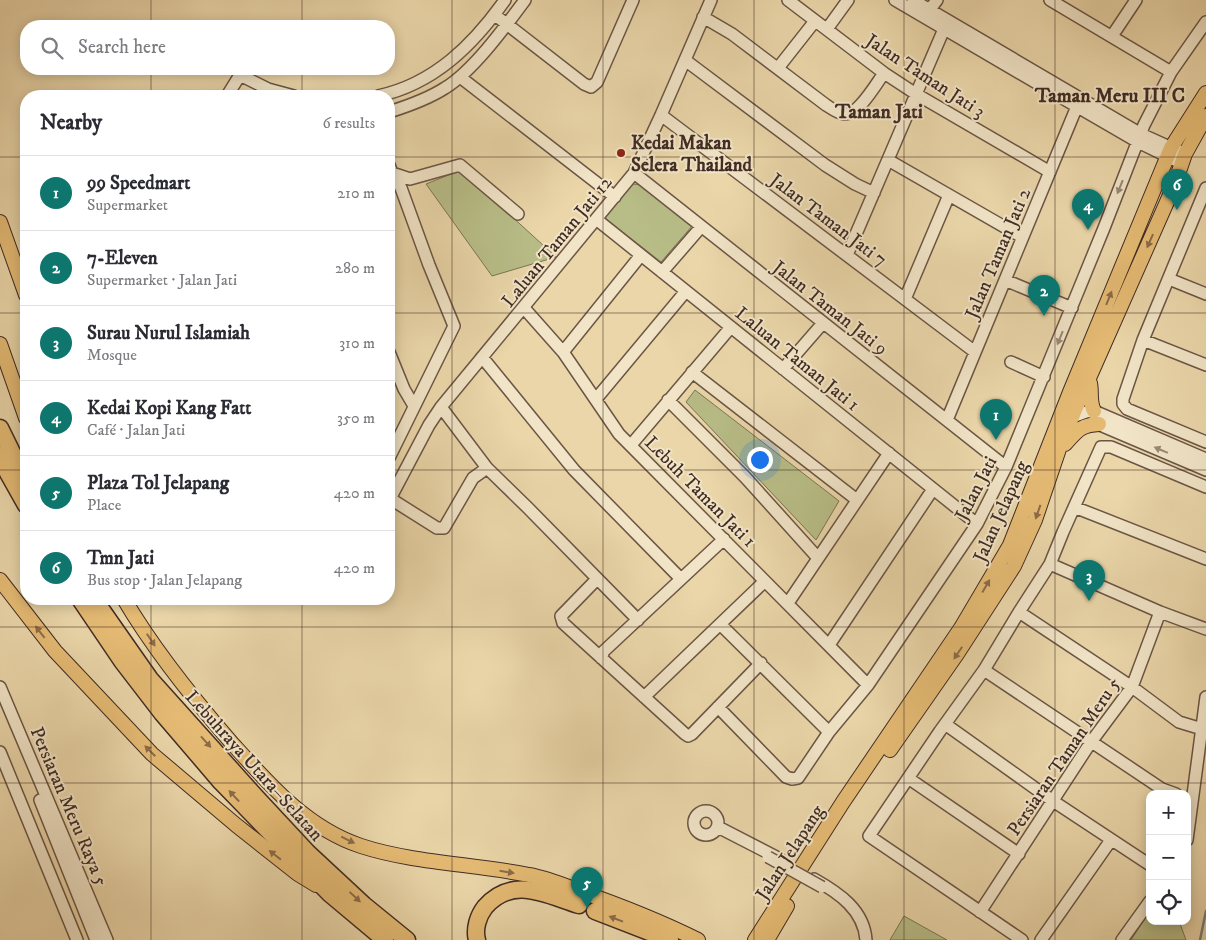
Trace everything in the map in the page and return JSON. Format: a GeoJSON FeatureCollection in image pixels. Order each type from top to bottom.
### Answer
{"type":"FeatureCollection","features":[{"type":"Feature","properties":{"kind":"highway"},"geometry":{"type":"LineString","coordinates":[[0,428],[20,469]]}},
{"type":"Feature","properties":{"kind":"highway"},"geometry":{"type":"LineString","coordinates":[[0,455],[20,494]]}},
{"type":"Feature","properties":{"kind":"highway","name":"Lebuhraya Utara–Selatan"},"geometry":{"type":"LineString","coordinates":[[84,605],[122,661],[162,713],[221,782],[329,893],[385,940]]}},
{"type":"Feature","properties":{"kind":"highway","name":"Lebuhraya Utara–Selatan"},"geometry":{"type":"LineString","coordinates":[[98,605],[150,679],[255,796],[314,859],[364,905],[407,940]]}},
{"type":"Feature","properties":{"kind":"highway"},"geometry":{"type":"LineString","coordinates":[[476,940],[477,925],[481,912],[492,899],[503,893],[515,890],[533,890],[580,905]]}},
{"type":"Feature","properties":{"kind":"highway"},"geometry":{"type":"LineString","coordinates":[[595,911],[670,940]]}},
{"type":"Feature","properties":{"kind":"main road","name":"Jalan Jelapang"},"geometry":{"type":"LineString","coordinates":[[762,938],[957,654],[1014,566],[1035,520],[1072,411],[1169,152],[1206,93]]}},
{"type":"Feature","properties":{"kind":"main road","name":"Jalan Jelapang"},"geometry":{"type":"LineString","coordinates":[[762,938],[843,802],[961,628],[1010,545],[1030,497],[1089,380],[1174,186],[1183,159],[1206,116]]}},
{"type":"Feature","properties":{"kind":"main road"},"geometry":{"type":"LineString","coordinates":[[0,222],[20,278]]}},
{"type":"Feature","properties":{"kind":"main road"},"geometry":{"type":"LineString","coordinates":[[0,344],[20,401]]}},
{"type":"Feature","properties":{"kind":"main road"},"geometry":{"type":"LineString","coordinates":[[1059,449],[1078,429],[1096,418],[1090,401],[1092,390],[1089,380]]}},
{"type":"Feature","properties":{"kind":"main road"},"geometry":{"type":"LineString","coordinates":[[0,580],[55,650],[152,754],[298,874],[329,893]]}},
{"type":"Feature","properties":{"kind":"main road"},"geometry":{"type":"LineString","coordinates":[[128,605],[171,670],[200,706],[270,786],[300,814],[317,824],[360,846],[387,853],[530,875],[607,901],[698,940]]}},
{"type":"Feature","properties":{"kind":"street"},"geometry":{"type":"LineString","coordinates":[[395,91],[419,83],[440,70],[465,49],[505,0]]}},
{"type":"Feature","properties":{"kind":"street"},"geometry":{"type":"LineString","coordinates":[[395,110],[434,95],[460,77],[507,24],[525,0]]}},
{"type":"Feature","properties":{"kind":"street"},"geometry":{"type":"LineString","coordinates":[[495,14],[584,84],[591,87],[597,82],[632,0]]}},
{"type":"Feature","properties":{"kind":"street","name":"Laluan Taman Jati 12"},"geometry":{"type":"LineString","coordinates":[[395,489],[440,407],[634,173],[711,0]]}},
{"type":"Feature","properties":{"kind":"street","name":"Jalan Taman Jati 3"},"geometry":{"type":"LineString","coordinates":[[788,0],[884,73],[916,94],[1050,172]]}},
{"type":"Feature","properties":{"kind":"street"},"geometry":{"type":"LineString","coordinates":[[827,29],[848,0]]}},
{"type":"Feature","properties":{"kind":"street"},"geometry":{"type":"LineString","coordinates":[[895,0],[927,14],[1078,103]]}},
{"type":"Feature","properties":{"kind":"street"},"geometry":{"type":"LineString","coordinates":[[913,0],[944,29],[1140,138],[1183,159]]}},
{"type":"Feature","properties":{"kind":"street"},"geometry":{"type":"LineString","coordinates":[[927,14],[936,0]]}},
{"type":"Feature","properties":{"kind":"street"},"geometry":{"type":"LineString","coordinates":[[1050,0],[1171,72]]}},
{"type":"Feature","properties":{"kind":"street"},"geometry":{"type":"LineString","coordinates":[[1112,36],[1136,0]]}},
{"type":"Feature","properties":{"kind":"street"},"geometry":{"type":"LineString","coordinates":[[703,17],[732,34],[837,112],[846,114],[853,112],[884,73]]}},
{"type":"Feature","properties":{"kind":"street"},"geometry":{"type":"LineString","coordinates":[[778,68],[816,21]]}},
{"type":"Feature","properties":{"kind":"street","name":"Jalan Jati"},"geometry":{"type":"LineString","coordinates":[[718,707],[786,777],[792,779],[798,778],[829,732],[868,685],[977,524],[1006,467],[1044,377],[1144,125],[1171,72],[1206,22]]}},
{"type":"Feature","properties":{"kind":"street"},"geometry":{"type":"LineString","coordinates":[[847,255],[944,29]]}},
{"type":"Feature","properties":{"kind":"street"},"geometry":{"type":"LineString","coordinates":[[685,60],[825,165],[855,184],[874,192]]}},
{"type":"Feature","properties":{"kind":"street"},"geometry":{"type":"LineString","coordinates":[[234,90],[240,75],[272,90]]}},
{"type":"Feature","properties":{"kind":"street"},"geometry":{"type":"LineString","coordinates":[[460,77],[615,197]]}},
{"type":"Feature","properties":{"kind":"street","name":"Jalan Taman Jati 2"},"geometry":{"type":"LineString","coordinates":[[947,420],[1078,103]]}},
{"type":"Feature","properties":{"kind":"street","name":"Jalan Taman Jati 7"},"geometry":{"type":"LineString","coordinates":[[661,115],[975,352]]}},
{"type":"Feature","properties":{"kind":"street"},"geometry":{"type":"LineString","coordinates":[[888,160],[1022,238]]}},
{"type":"Feature","properties":{"kind":"street"},"geometry":{"type":"LineString","coordinates":[[395,174],[410,179],[460,165],[518,214]]}},
{"type":"Feature","properties":{"kind":"street","name":"Jalan Taman Jati 9"},"geometry":{"type":"LineString","coordinates":[[634,173],[1006,467]]}},
{"type":"Feature","properties":{"kind":"street"},"geometry":{"type":"LineString","coordinates":[[395,179],[401,188],[454,326],[395,446]]}},
{"type":"Feature","properties":{"kind":"street"},"geometry":{"type":"LineString","coordinates":[[1206,188],[1143,340],[1122,399],[1123,404],[1128,408],[1206,442]]}},
{"type":"Feature","properties":{"kind":"street"},"geometry":{"type":"LineString","coordinates":[[905,299],[950,195]]}},
{"type":"Feature","properties":{"kind":"street"},"geometry":{"type":"LineString","coordinates":[[1195,216],[1206,221]]}},
{"type":"Feature","properties":{"kind":"street","name":"Laluan Taman Jati 1"},"geometry":{"type":"LineString","coordinates":[[596,219],[977,524]]}},
{"type":"Feature","properties":{"kind":"street"},"geometry":{"type":"LineString","coordinates":[[662,272],[701,226]]}},
{"type":"Feature","properties":{"kind":"street"},"geometry":{"type":"LineString","coordinates":[[562,352],[641,255]]}},
{"type":"Feature","properties":{"kind":"street"},"geometry":{"type":"LineString","coordinates":[[1169,279],[1206,294]]}},
{"type":"Feature","properties":{"kind":"street"},"geometry":{"type":"LineString","coordinates":[[1005,280],[1072,308]]}},
{"type":"Feature","properties":{"kind":"street"},"geometry":{"type":"LineString","coordinates":[[596,400],[686,291]]}},
{"type":"Feature","properties":{"kind":"street","name":"Lebuh Taman Jati 1"},"geometry":{"type":"LineString","coordinates":[[524,308],[562,352],[619,434],[868,685]]}},
{"type":"Feature","properties":{"kind":"street"},"geometry":{"type":"LineString","coordinates":[[783,369],[823,323]]}},
{"type":"Feature","properties":{"kind":"street"},"geometry":{"type":"LineString","coordinates":[[630,445],[731,327]]}},
{"type":"Feature","properties":{"kind":"street"},"geometry":{"type":"LineString","coordinates":[[1143,340],[1206,365]]}},
{"type":"Feature","properties":{"kind":"street"},"geometry":{"type":"LineString","coordinates":[[482,357],[574,470],[681,579]]}},
{"type":"Feature","properties":{"kind":"street"},"geometry":{"type":"LineString","coordinates":[[1011,362],[1044,377]]}},
{"type":"Feature","properties":{"kind":"street"},"geometry":{"type":"LineString","coordinates":[[395,367],[404,389],[414,406]]}},
{"type":"Feature","properties":{"kind":"street"},"geometry":{"type":"LineString","coordinates":[[692,372],[857,500]]}},
{"type":"Feature","properties":{"kind":"street"},"geometry":{"type":"LineString","coordinates":[[668,400],[745,477],[818,558]]}},
{"type":"Feature","properties":{"kind":"street"},"geometry":{"type":"LineString","coordinates":[[440,407],[486,468],[638,620]]}},
{"type":"Feature","properties":{"kind":"street"},"geometry":{"type":"LineString","coordinates":[[1072,411],[1096,418],[1206,459]]}},
{"type":"Feature","properties":{"kind":"street"},"geometry":{"type":"LineString","coordinates":[[1096,418],[1206,470]]}},
{"type":"Feature","properties":{"kind":"street"},"geometry":{"type":"LineString","coordinates":[[1022,940],[869,836],[984,670],[1050,564],[1102,447],[1108,446],[1206,487]]}},
{"type":"Feature","properties":{"kind":"street"},"geometry":{"type":"LineString","coordinates":[[788,603],[889,454]]}},
{"type":"Feature","properties":{"kind":"street","name":"Laluan Taman Jati 12"},"geometry":{"type":"LineString","coordinates":[[395,501],[437,528],[444,528],[473,478],[486,468]]}},
{"type":"Feature","properties":{"kind":"street"},"geometry":{"type":"LineString","coordinates":[[829,645],[933,489]]}},
{"type":"Feature","properties":{"kind":"street"},"geometry":{"type":"LineString","coordinates":[[1074,507],[1206,559]]}},
{"type":"Feature","properties":{"kind":"street"},"geometry":{"type":"LineString","coordinates":[[601,658],[604,651],[724,539]]}},
{"type":"Feature","properties":{"kind":"street"},"geometry":{"type":"LineString","coordinates":[[1050,564],[1160,612],[1206,629]]}},
{"type":"Feature","properties":{"kind":"street"},"geometry":{"type":"LineString","coordinates":[[597,578],[561,616],[563,623],[688,736],[761,663]]}},
{"type":"Feature","properties":{"kind":"street"},"geometry":{"type":"LineString","coordinates":[[644,697],[765,581]]}},
{"type":"Feature","properties":{"kind":"street"},"geometry":{"type":"LineString","coordinates":[[1019,612],[1179,722],[1202,729]]}},
{"type":"Feature","properties":{"kind":"street","name":"Persiaran Taman Meru 5"},"geometry":{"type":"LineString","coordinates":[[980,912],[1091,742],[1132,688],[1160,612]]}},
{"type":"Feature","properties":{"kind":"street"},"geometry":{"type":"LineString","coordinates":[[720,624],[829,732]]}},
{"type":"Feature","properties":{"kind":"street"},"geometry":{"type":"LineString","coordinates":[[984,670],[1165,790]]}},
{"type":"Feature","properties":{"kind":"street","name":"Persiaran Meru Raya 5"},"geometry":{"type":"LineString","coordinates":[[0,687],[107,940]]}},
{"type":"Feature","properties":{"kind":"street"},"geometry":{"type":"LineString","coordinates":[[1191,792],[1206,697]]}},
{"type":"Feature","properties":{"kind":"street","name":"Persiaran Meru Raya 5"},"geometry":{"type":"LineString","coordinates":[[0,699],[96,940]]}},
{"type":"Feature","properties":{"kind":"street"},"geometry":{"type":"LineString","coordinates":[[945,724],[1053,801],[1146,862]]}},
{"type":"Feature","properties":{"kind":"street"},"geometry":{"type":"LineString","coordinates":[[0,752],[77,940]]}},
{"type":"Feature","properties":{"kind":"street"},"geometry":{"type":"LineString","coordinates":[[908,778],[1018,854]]}},
{"type":"Feature","properties":{"kind":"street"},"geometry":{"type":"LineString","coordinates":[[862,940],[860,927],[851,911],[836,897],[822,887],[716,829],[758,847],[835,892],[854,909],[865,929],[866,940]]}},
{"type":"Feature","properties":{"kind":"street"},"geometry":{"type":"LineString","coordinates":[[1041,940],[1110,840]]}},
{"type":"Feature","properties":{"kind":"street"},"geometry":{"type":"LineString","coordinates":[[1122,940],[1146,907]]}},
{"type":"Feature","properties":{"kind":"green space"},"geometry":{"type":"Polygon","coordinates":[[[461,170],[556,257],[492,276],[426,184],[461,170]]]}},
{"type":"Feature","properties":{"kind":"green space"},"geometry":{"type":"Polygon","coordinates":[[[632,184],[645,185],[693,225],[661,262],[605,218],[632,184]]]}},
{"type":"Feature","properties":{"kind":"green space"},"geometry":{"type":"Polygon","coordinates":[[[695,390],[839,501],[816,540],[686,402],[695,390]]]}},
{"type":"Feature","properties":{"kind":"green space"},"geometry":{"type":"Polygon","coordinates":[[[904,916],[947,940],[890,940],[904,916]]]}},
{"type":"Feature","properties":{"kind":"green space"},"geometry":{"type":"Polygon","coordinates":[[[1146,917],[1146,925],[1180,925],[1186,940],[1131,940],[1146,917]]]}},
{"type":"Feature","properties":{"kind":"waterway"},"geometry":{"type":"LineString","coordinates":[[1200,940],[1206,911]]}},
{"type":"Feature","properties":{"kind":"place","name":"Kedai Makan Selera Thailand"},"geometry":{"type":"Point","coordinates":[621,153]}},
{"type":"Feature","properties":{"kind":"place","name":"Tmn Jati"},"geometry":{"type":"Point","coordinates":[1177,210]}},
{"type":"Feature","properties":{"kind":"place","name":"Kedai Kopi Kang Fatt"},"geometry":{"type":"Point","coordinates":[1088,230]}},
{"type":"Feature","properties":{"kind":"place","name":"7-Eleven"},"geometry":{"type":"Point","coordinates":[1044,316]}},
{"type":"Feature","properties":{"kind":"place","name":"99 Speedmart"},"geometry":{"type":"Point","coordinates":[996,440]}},
{"type":"Feature","properties":{"kind":"place","name":"Surau Nurul Islamiah"},"geometry":{"type":"Point","coordinates":[1089,601]}},
{"type":"Feature","properties":{"kind":"place","name":"Plaza Tol Jelapang"},"geometry":{"type":"Point","coordinates":[587,908]}},
{"type":"Feature","properties":{"kind":"district","name":"Taman Meru III C"},"geometry":{"type":"Point","coordinates":[1110,95]}},
{"type":"Feature","properties":{"kind":"district","name":"Taman Jati"},"geometry":{"type":"Point","coordinates":[879,111]}}]}
